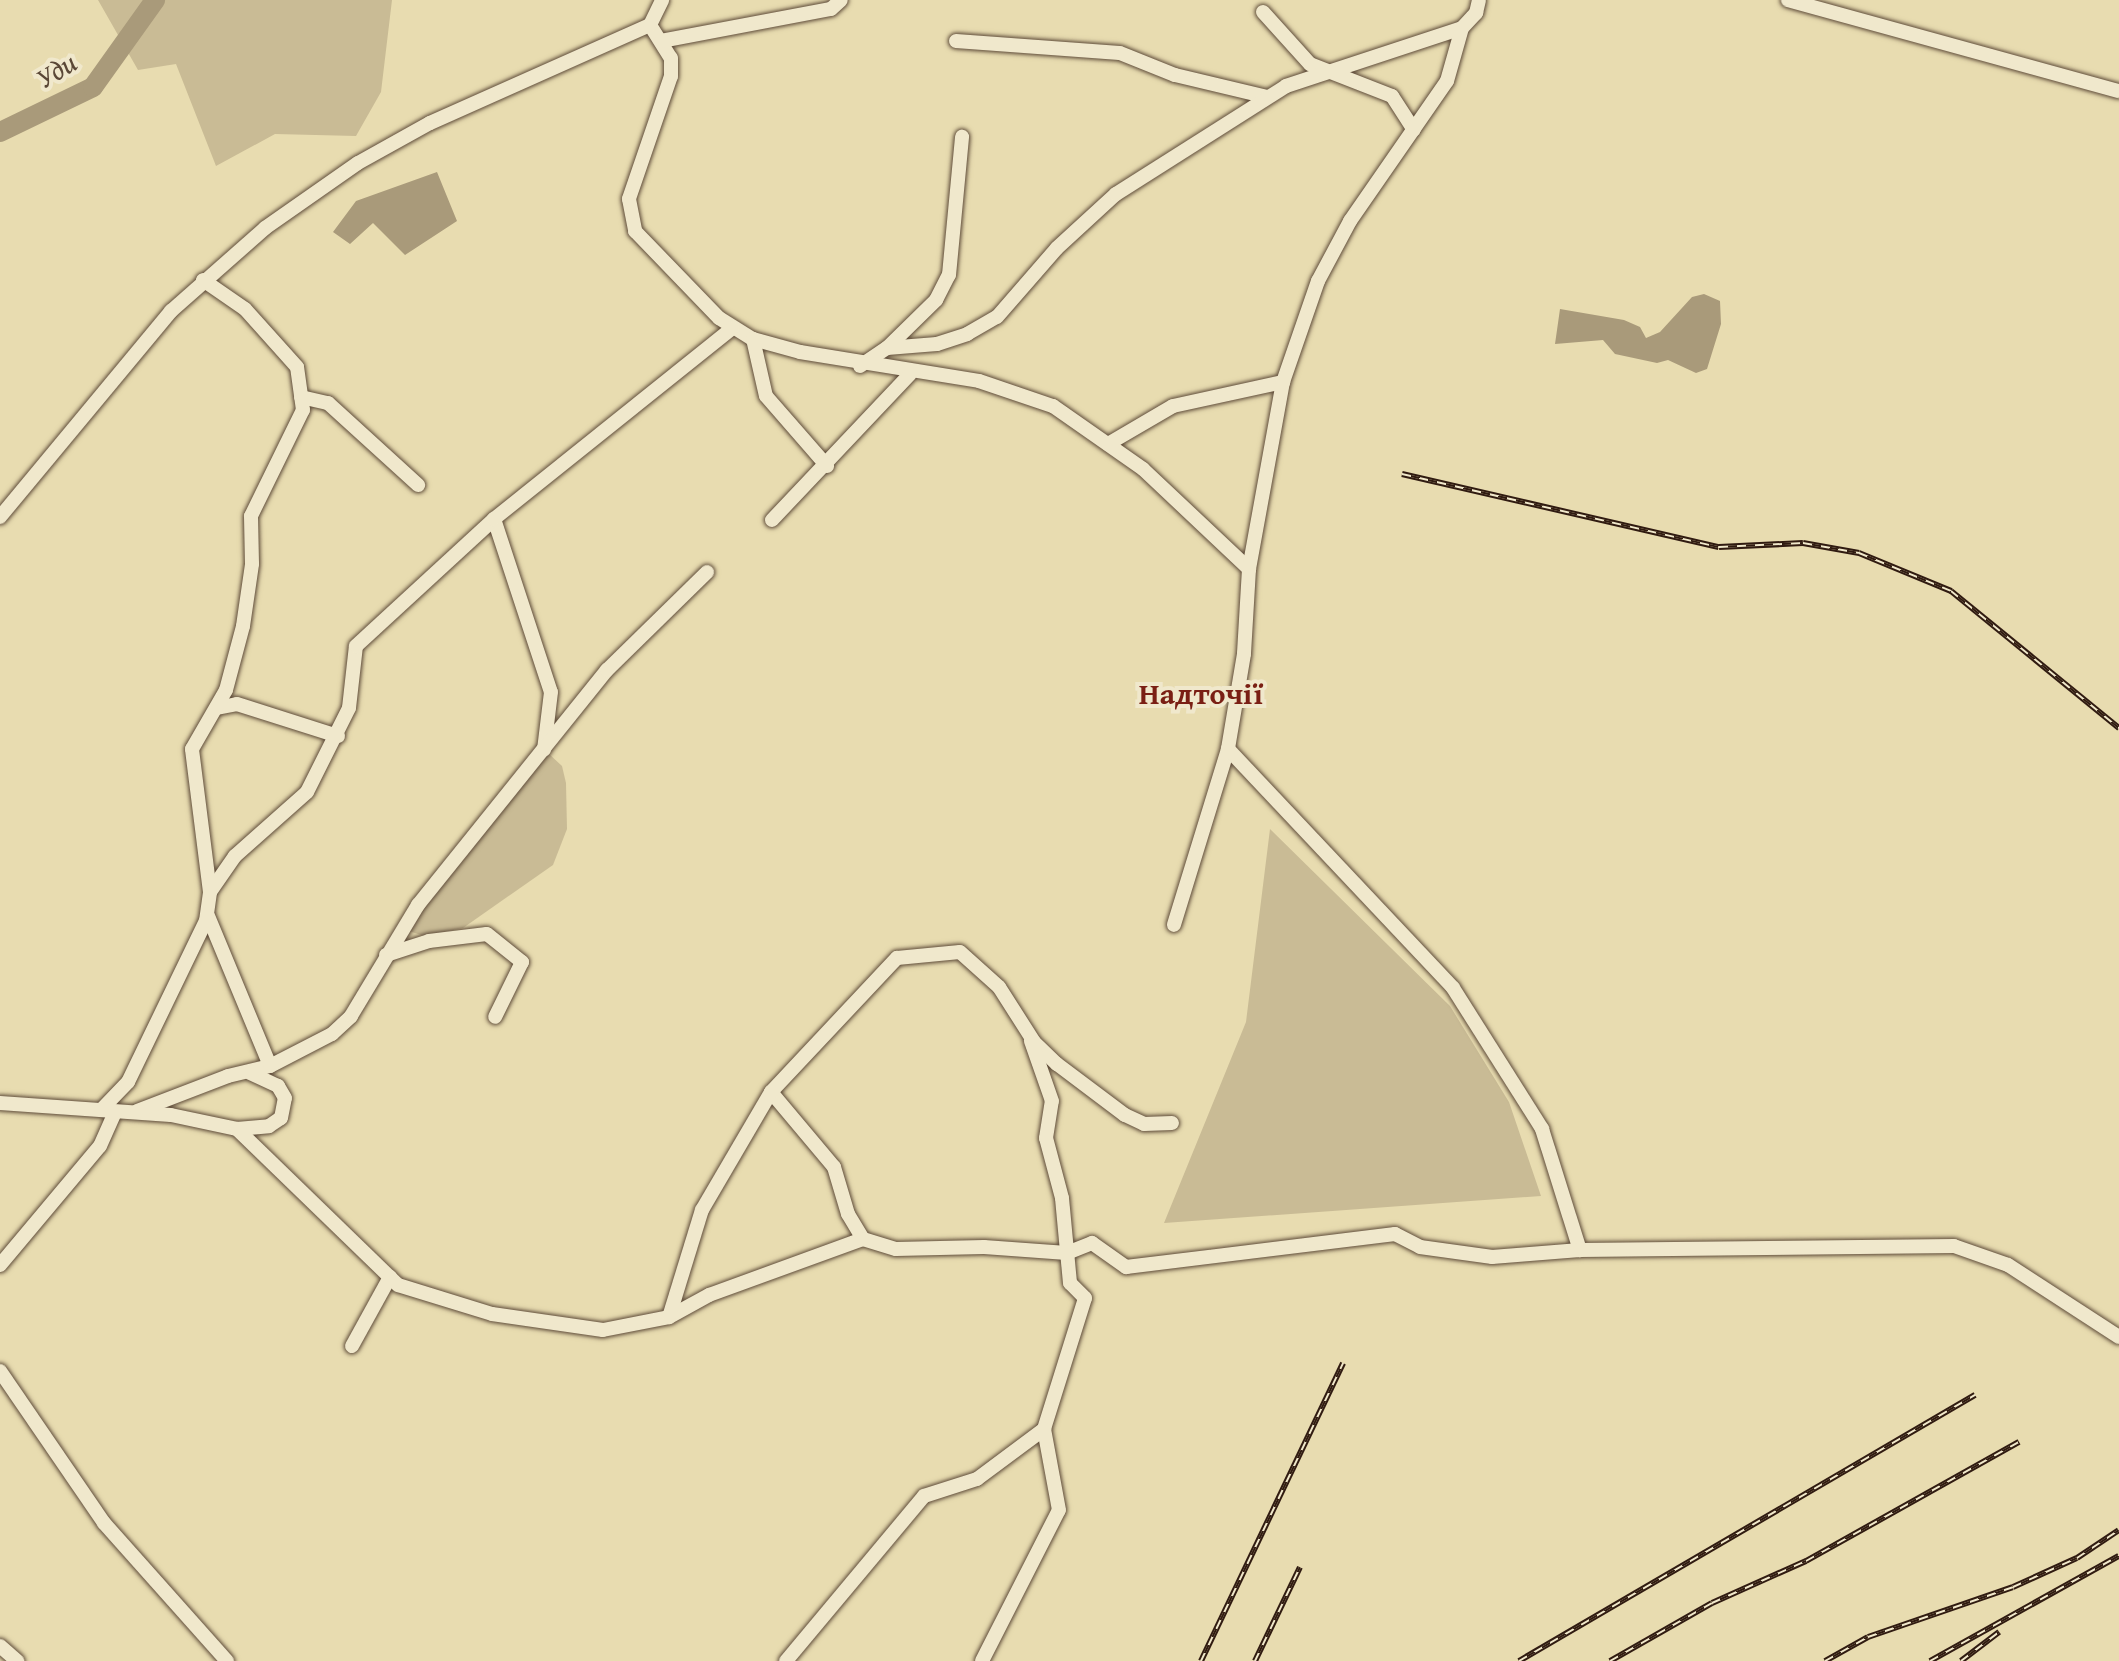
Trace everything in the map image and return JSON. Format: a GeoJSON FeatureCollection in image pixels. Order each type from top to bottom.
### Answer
{"type":"FeatureCollection","features":[{"type":"Feature","properties":{"kind":"street"},"geometry":{"type":"LineString","coordinates":[[0,517],[120,371],[203,280],[265,228],[358,163],[430,123],[650,25],[662,0]]}},
{"type":"Feature","properties":{"kind":"street"},"geometry":{"type":"LineString","coordinates":[[661,41],[831,9],[841,0]]}},
{"type":"Feature","properties":{"kind":"street"},"geometry":{"type":"LineString","coordinates":[[1174,925],[1228,749],[1244,654],[1249,569],[1283,382],[1318,281],[1350,221],[1447,81],[1462,28],[1476,13],[1479,0]]}},
{"type":"Feature","properties":{"kind":"street"},"geometry":{"type":"LineString","coordinates":[[1788,0],[2119,91]]}},
{"type":"Feature","properties":{"kind":"street"},"geometry":{"type":"LineString","coordinates":[[1263,12],[1310,64],[1392,96],[1414,130]]}},
{"type":"Feature","properties":{"kind":"street"},"geometry":{"type":"LineString","coordinates":[[650,25],[671,58],[671,76],[629,199],[635,231],[732,328],[753,339],[860,366],[979,381],[1053,406],[1143,469],[1249,569]]}},
{"type":"Feature","properties":{"kind":"street"},"geometry":{"type":"LineString","coordinates":[[887,348],[937,344],[997,317],[1057,248],[1116,194],[1267,97],[1327,73],[1462,28]]}},
{"type":"Feature","properties":{"kind":"street"},"geometry":{"type":"LineString","coordinates":[[956,41],[1120,53],[1175,75],[1267,97]]}},
{"type":"Feature","properties":{"kind":"street"},"geometry":{"type":"LineString","coordinates":[[860,366],[887,348],[936,300],[949,275],[962,137]]}},
{"type":"Feature","properties":{"kind":"street"},"geometry":{"type":"LineString","coordinates":[[0,1265],[100,1146],[108,1111],[128,1082],[208,916],[210,892],[192,749],[199,729],[217,708],[249,599],[251,516],[303,410],[297,367],[245,309],[203,280]]}},
{"type":"Feature","properties":{"kind":"street"},"geometry":{"type":"LineString","coordinates":[[210,892],[235,856],[307,792],[338,736],[349,708],[356,646],[494,519],[732,328]]}},
{"type":"Feature","properties":{"kind":"street"},"geometry":{"type":"LineString","coordinates":[[753,339],[766,396],[827,466]]}},
{"type":"Feature","properties":{"kind":"street"},"geometry":{"type":"LineString","coordinates":[[772,520],[827,466],[910,374]]}},
{"type":"Feature","properties":{"kind":"street"},"geometry":{"type":"LineString","coordinates":[[1108,444],[1173,406],[1283,382]]}},
{"type":"Feature","properties":{"kind":"street"},"geometry":{"type":"LineString","coordinates":[[301,397],[328,403],[418,485]]}},
{"type":"Feature","properties":{"kind":"street"},"geometry":{"type":"LineString","coordinates":[[494,519],[551,692],[543,754]]}},
{"type":"Feature","properties":{"kind":"street"},"geometry":{"type":"LineString","coordinates":[[137,1111],[228,1076],[270,1066],[332,1034],[351,1016],[418,905],[543,754],[607,670],[707,572]]}},
{"type":"Feature","properties":{"kind":"street"},"geometry":{"type":"LineString","coordinates":[[217,708],[237,704],[338,736]]}},
{"type":"Feature","properties":{"kind":"street"},"geometry":{"type":"LineString","coordinates":[[1228,749],[1453,988],[1542,1129],[1580,1250]]}},
{"type":"Feature","properties":{"kind":"street"},"geometry":{"type":"LineString","coordinates":[[208,916],[270,1066]]}},
{"type":"Feature","properties":{"kind":"street"},"geometry":{"type":"LineString","coordinates":[[386,955],[429,941],[487,934],[522,962],[495,1017]]}},
{"type":"Feature","properties":{"kind":"street"},"geometry":{"type":"LineString","coordinates":[[669,1317],[702,1210],[771,1092],[897,958],[960,952],[999,987],[1029,1033],[1057,1064],[1125,1115],[1144,1124],[1172,1123]]}},
{"type":"Feature","properties":{"kind":"street"},"geometry":{"type":"LineString","coordinates":[[982,1661],[1059,1510],[1044,1429],[1085,1298],[1070,1283],[1062,1198],[1046,1138],[1052,1101],[1029,1033]]}},
{"type":"Feature","properties":{"kind":"street"},"geometry":{"type":"LineString","coordinates":[[0,1103],[137,1111],[237,1129],[269,1126],[281,1118],[286,1105],[278,1086],[250,1073]]}},
{"type":"Feature","properties":{"kind":"street"},"geometry":{"type":"LineString","coordinates":[[771,1092],[834,1167],[848,1214],[863,1239]]}},
{"type":"Feature","properties":{"kind":"street"},"geometry":{"type":"LineString","coordinates":[[237,1129],[398,1285],[508,1316],[603,1330],[669,1317],[709,1295],[863,1239],[896,1249],[984,1247],[1067,1253],[1092,1243],[1126,1267],[1395,1234],[1420,1247],[1492,1257],[1580,1250],[1954,1246],[2008,1265],[2119,1337]]}},
{"type":"Feature","properties":{"kind":"street"},"geometry":{"type":"LineString","coordinates":[[352,1346],[390,1277]]}},
{"type":"Feature","properties":{"kind":"street"},"geometry":{"type":"LineString","coordinates":[[0,1371],[104,1523],[227,1661]]}},
{"type":"Feature","properties":{"kind":"street"},"geometry":{"type":"LineString","coordinates":[[786,1661],[924,1496],[977,1479],[1044,1429]]}},
{"type":"Feature","properties":{"kind":"street"},"geometry":{"type":"LineString","coordinates":[[0,1646],[17,1661]]}},
{"type":"Feature","properties":{"kind":"shaded area"},"geometry":{"type":"Polygon","coordinates":[[[98,0],[392,0],[381,92],[356,136],[275,134],[216,166],[176,64],[138,70],[98,0]]]}},
{"type":"Feature","properties":{"kind":"shaded area"},"geometry":{"type":"Polygon","coordinates":[[[437,172],[457,221],[405,255],[373,223],[350,244],[333,232],[356,201],[437,172]]]}},
{"type":"Feature","properties":{"kind":"shaded area"},"geometry":{"type":"Polygon","coordinates":[[[1704,294],[1720,301],[1721,324],[1707,369],[1696,373],[1668,360],[1657,363],[1615,354],[1603,340],[1555,344],[1560,309],[1624,320],[1640,327],[1646,338],[1660,332],[1692,297],[1704,294]]]}},
{"type":"Feature","properties":{"kind":"shaded area"},"geometry":{"type":"Polygon","coordinates":[[[548,753],[562,766],[566,783],[567,829],[553,865],[463,928],[424,936],[409,931],[424,898],[548,753]]]}},
{"type":"Feature","properties":{"kind":"shaded area"},"geometry":{"type":"Polygon","coordinates":[[[1270,829],[1450,1006],[1509,1102],[1541,1196],[1164,1223],[1246,1022],[1270,829]]]}},
{"type":"Feature","properties":{"kind":"waterway","name":"Уди"},"geometry":{"type":"LineString","coordinates":[[0,132],[93,87],[155,0]]}},
{"type":"Feature","properties":{"kind":"railway"},"geometry":{"type":"LineString","coordinates":[[1402,474],[1719,547],[1803,543],[1859,553],[1951,591],[2119,728]]}},
{"type":"Feature","properties":{"kind":"railway"},"geometry":{"type":"LineString","coordinates":[[1201,1661],[1343,1363]]}},
{"type":"Feature","properties":{"kind":"railway"},"geometry":{"type":"LineString","coordinates":[[1519,1661],[1975,1395]]}},
{"type":"Feature","properties":{"kind":"railway"},"geometry":{"type":"LineString","coordinates":[[1610,1661],[1712,1603],[1806,1561],[2019,1442]]}},
{"type":"Feature","properties":{"kind":"railway"},"geometry":{"type":"LineString","coordinates":[[1825,1661],[1868,1637],[2013,1587],[2077,1558],[2119,1530]]}},
{"type":"Feature","properties":{"kind":"railway"},"geometry":{"type":"LineString","coordinates":[[1930,1661],[2119,1556]]}},
{"type":"Feature","properties":{"kind":"railway"},"geometry":{"type":"LineString","coordinates":[[1255,1661],[1300,1567]]}},
{"type":"Feature","properties":{"kind":"railway"},"geometry":{"type":"LineString","coordinates":[[1961,1661],[1999,1632]]}},
{"type":"Feature","properties":{"kind":"district","name":"Надточії"},"geometry":{"type":"Point","coordinates":[1201,693]}}]}
